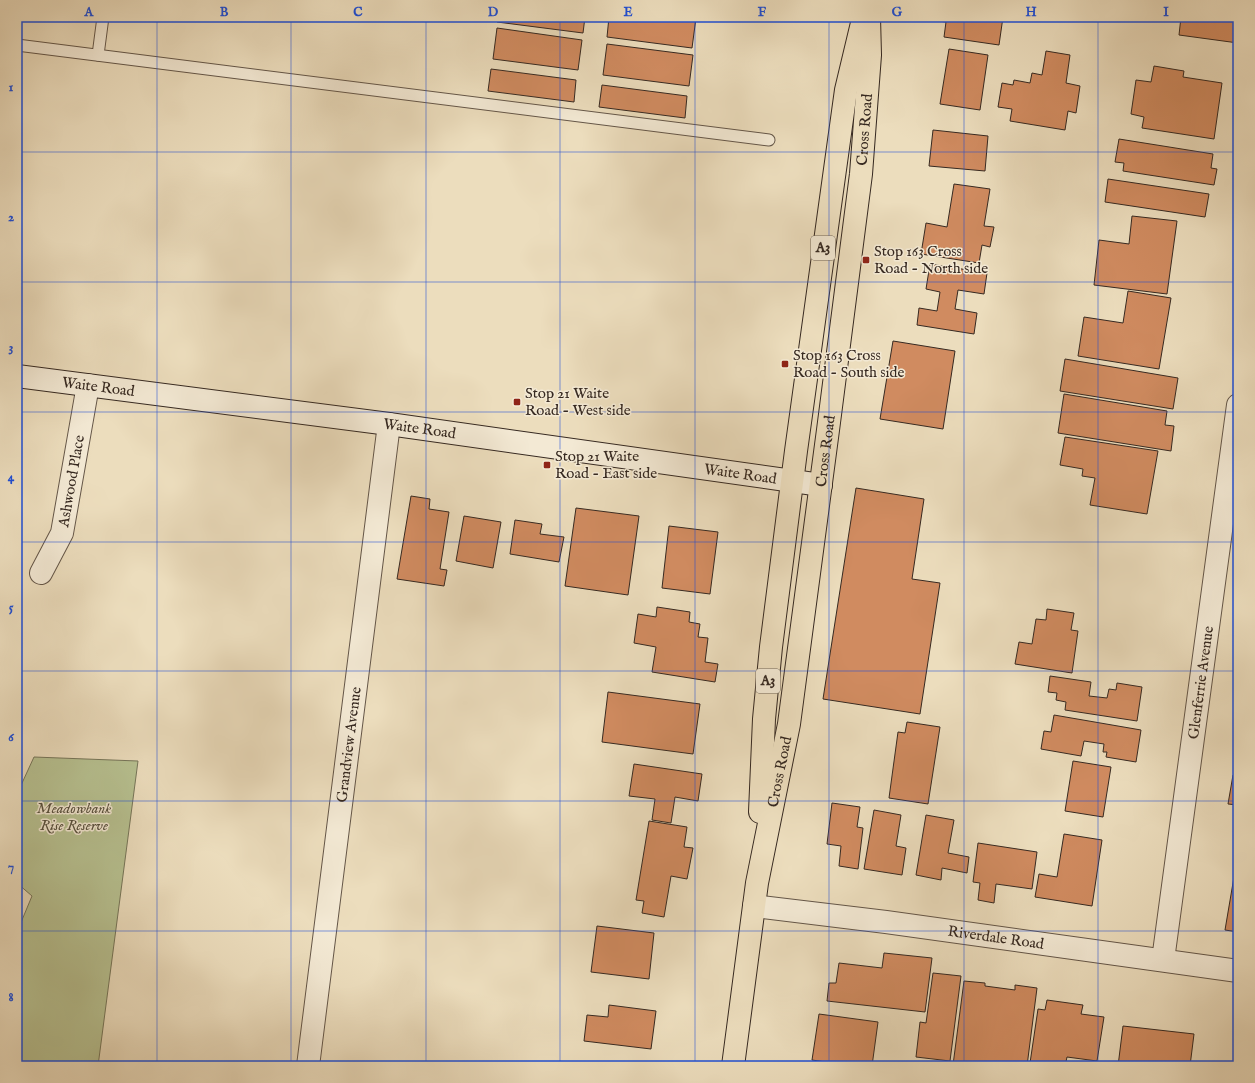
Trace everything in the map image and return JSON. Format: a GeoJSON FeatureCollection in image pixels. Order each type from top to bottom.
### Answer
{"type":"FeatureCollection","features":[{"type":"Feature","properties":{"kind":"highway","name":"Cross Road"},"geometry":{"type":"LineString","coordinates":[[757,883],[764,719],[771,647],[792,480],[846,90],[863,17]]}},
{"type":"Feature","properties":{"kind":"highway","name":"Cross Road"},"geometry":{"type":"LineString","coordinates":[[733,1066],[757,883],[789,724],[821,485],[861,174],[870,55],[869,17]]}},
{"type":"Feature","properties":{"kind":"street","name":"Waite Road"},"geometry":{"type":"LineString","coordinates":[[17,376],[389,424],[821,485]]}},
{"type":"Feature","properties":{"kind":"street","name":"Ashwood Place"},"geometry":{"type":"LineString","coordinates":[[41,573],[62,533],[88,385]]}},
{"type":"Feature","properties":{"kind":"street","name":"Glenferrie Avenue"},"geometry":{"type":"LineString","coordinates":[[1163,960],[1230,521],[1238,405]]}},
{"type":"Feature","properties":{"kind":"street","name":"Grandview Avenue"},"geometry":{"type":"LineString","coordinates":[[308,1066],[389,424]]}},
{"type":"Feature","properties":{"kind":"street","name":"Riverdale Road"},"geometry":{"type":"LineString","coordinates":[[754,906],[1238,971]]}},
{"type":"Feature","properties":{"kind":"lane"},"geometry":{"type":"LineString","coordinates":[[98,55],[103,17]]}},
{"type":"Feature","properties":{"kind":"lane"},"geometry":{"type":"LineString","coordinates":[[17,45],[769,140]]}},
{"type":"Feature","properties":{"kind":"green space","name":"Meadowbank Rise Reserve"},"geometry":{"type":"Polygon","coordinates":[[[34,757],[138,761],[98,1066],[17,1066],[17,932],[32,896],[17,883],[17,794],[34,757]]]}},
{"type":"Feature","properties":{"kind":"building"},"geometry":{"type":"Polygon","coordinates":[[[498,17],[585,17],[583,33],[497,22],[498,17]]]}},
{"type":"Feature","properties":{"kind":"building"},"geometry":{"type":"Polygon","coordinates":[[[609,17],[696,18],[692,48],[607,37],[609,17]]]}},
{"type":"Feature","properties":{"kind":"building"},"geometry":{"type":"Polygon","coordinates":[[[938,17],[1003,17],[999,45],[944,37],[946,22],[938,21],[938,17]]]}},
{"type":"Feature","properties":{"kind":"building"},"geometry":{"type":"Polygon","coordinates":[[[1181,17],[1238,17],[1238,43],[1179,35],[1181,17]]]}},
{"type":"Feature","properties":{"kind":"building"},"geometry":{"type":"Polygon","coordinates":[[[497,28],[582,40],[578,70],[493,59],[497,28]]]}},
{"type":"Feature","properties":{"kind":"building"},"geometry":{"type":"Polygon","coordinates":[[[607,44],[693,55],[689,86],[603,75],[607,44]]]}},
{"type":"Feature","properties":{"kind":"building"},"geometry":{"type":"Polygon","coordinates":[[[1238,47],[1238,66],[1235,66],[1238,47]]]}},
{"type":"Feature","properties":{"kind":"building"},"geometry":{"type":"Polygon","coordinates":[[[949,49],[988,55],[980,110],[940,104],[949,49]]]}},
{"type":"Feature","properties":{"kind":"building"},"geometry":{"type":"Polygon","coordinates":[[[1046,51],[1070,55],[1066,83],[1080,86],[1076,113],[1068,111],[1065,130],[1010,121],[1012,109],[998,107],[1002,83],[1013,85],[1014,80],[1030,83],[1032,73],[1042,75],[1046,51]]]}},
{"type":"Feature","properties":{"kind":"building"},"geometry":{"type":"Polygon","coordinates":[[[1154,66],[1184,71],[1183,77],[1222,83],[1214,139],[1142,128],[1144,117],[1131,114],[1136,80],[1151,82],[1154,66]]]}},
{"type":"Feature","properties":{"kind":"building"},"geometry":{"type":"Polygon","coordinates":[[[491,69],[576,80],[574,102],[488,91],[491,69]]]}},
{"type":"Feature","properties":{"kind":"building"},"geometry":{"type":"Polygon","coordinates":[[[602,85],[687,96],[685,118],[599,107],[602,85]]]}},
{"type":"Feature","properties":{"kind":"building"},"geometry":{"type":"Polygon","coordinates":[[[933,130],[988,136],[985,171],[929,166],[933,130]]]}},
{"type":"Feature","properties":{"kind":"building"},"geometry":{"type":"Polygon","coordinates":[[[1119,139],[1213,154],[1211,168],[1217,169],[1214,185],[1123,171],[1124,163],[1115,162],[1119,139]]]}},
{"type":"Feature","properties":{"kind":"building"},"geometry":{"type":"Polygon","coordinates":[[[1108,179],[1209,194],[1205,217],[1105,202],[1108,179]]]}},
{"type":"Feature","properties":{"kind":"building"},"geometry":{"type":"Polygon","coordinates":[[[954,184],[990,189],[984,226],[994,227],[990,247],[982,245],[979,263],[921,254],[926,223],[947,227],[954,184]]]}},
{"type":"Feature","properties":{"kind":"building"},"geometry":{"type":"Polygon","coordinates":[[[1132,216],[1177,221],[1167,294],[1094,285],[1099,240],[1129,244],[1132,216]]]}},
{"type":"Feature","properties":{"kind":"building"},"geometry":{"type":"Polygon","coordinates":[[[930,264],[987,273],[984,294],[958,290],[955,309],[977,313],[974,334],[917,325],[919,308],[937,311],[940,292],[926,289],[930,264]]]}},
{"type":"Feature","properties":{"kind":"building"},"geometry":{"type":"Polygon","coordinates":[[[1128,291],[1171,298],[1159,369],[1078,356],[1084,317],[1123,323],[1128,291]]]}},
{"type":"Feature","properties":{"kind":"building"},"geometry":{"type":"Polygon","coordinates":[[[893,341],[955,351],[943,429],[880,419],[893,341]]]}},
{"type":"Feature","properties":{"kind":"building"},"geometry":{"type":"Polygon","coordinates":[[[1065,359],[1178,378],[1173,409],[1060,391],[1065,359]]]}},
{"type":"Feature","properties":{"kind":"building"},"geometry":{"type":"Polygon","coordinates":[[[1064,394],[1167,411],[1165,425],[1174,426],[1171,451],[1058,433],[1064,394]]]}},
{"type":"Feature","properties":{"kind":"building"},"geometry":{"type":"Polygon","coordinates":[[[1065,437],[1158,451],[1147,514],[1090,505],[1095,478],[1082,476],[1083,469],[1060,465],[1065,437]]]}},
{"type":"Feature","properties":{"kind":"building"},"geometry":{"type":"Polygon","coordinates":[[[856,488],[924,499],[912,579],[940,583],[920,714],[823,699],[856,488]]]}},
{"type":"Feature","properties":{"kind":"building"},"geometry":{"type":"Polygon","coordinates":[[[411,496],[430,499],[429,509],[449,512],[440,569],[447,570],[444,586],[397,579],[411,496]]]}},
{"type":"Feature","properties":{"kind":"building"},"geometry":{"type":"Polygon","coordinates":[[[576,508],[639,516],[628,595],[565,586],[576,508]]]}},
{"type":"Feature","properties":{"kind":"building"},"geometry":{"type":"Polygon","coordinates":[[[464,516],[501,522],[493,568],[456,561],[464,516]]]}},
{"type":"Feature","properties":{"kind":"building"},"geometry":{"type":"Polygon","coordinates":[[[515,520],[542,524],[540,534],[564,537],[559,562],[510,554],[515,520]]]}},
{"type":"Feature","properties":{"kind":"building"},"geometry":{"type":"Polygon","coordinates":[[[669,526],[718,532],[710,594],[662,588],[669,526]]]}},
{"type":"Feature","properties":{"kind":"building"},"geometry":{"type":"Polygon","coordinates":[[[657,607],[690,612],[689,622],[700,624],[698,637],[708,638],[705,662],[718,664],[715,682],[652,672],[656,647],[634,643],[638,614],[656,617],[657,607]]]}},
{"type":"Feature","properties":{"kind":"building"},"geometry":{"type":"Polygon","coordinates":[[[1047,609],[1074,613],[1071,630],[1078,631],[1072,673],[1015,664],[1019,642],[1032,644],[1036,619],[1046,620],[1047,609]]]}},
{"type":"Feature","properties":{"kind":"building"},"geometry":{"type":"Polygon","coordinates":[[[1050,676],[1091,682],[1089,696],[1107,698],[1109,689],[1116,690],[1117,683],[1142,687],[1137,721],[1065,710],[1066,702],[1056,700],[1057,693],[1048,692],[1050,676]]]}},
{"type":"Feature","properties":{"kind":"building"},"geometry":{"type":"Polygon","coordinates":[[[608,692],[700,704],[693,754],[602,742],[608,692]]]}},
{"type":"Feature","properties":{"kind":"building"},"geometry":{"type":"Polygon","coordinates":[[[1054,715],[1141,730],[1136,762],[1106,757],[1107,752],[1103,752],[1104,744],[1084,741],[1081,756],[1041,749],[1044,731],[1051,732],[1054,715]]]}},
{"type":"Feature","properties":{"kind":"building"},"geometry":{"type":"Polygon","coordinates":[[[907,722],[940,727],[928,804],[889,798],[898,732],[905,733],[907,722]]]}},
{"type":"Feature","properties":{"kind":"building"},"geometry":{"type":"Polygon","coordinates":[[[1073,761],[1111,767],[1103,817],[1065,811],[1073,761]]]}},
{"type":"Feature","properties":{"kind":"building"},"geometry":{"type":"Polygon","coordinates":[[[634,764],[702,774],[698,801],[675,797],[671,823],[652,820],[655,799],[629,796],[634,764]]]}},
{"type":"Feature","properties":{"kind":"building"},"geometry":{"type":"Polygon","coordinates":[[[1233,775],[1238,776],[1238,805],[1228,804],[1233,775]]]}},
{"type":"Feature","properties":{"kind":"building"},"geometry":{"type":"Polygon","coordinates":[[[832,803],[860,807],[857,827],[863,828],[858,869],[839,866],[841,846],[827,844],[832,803]]]}},
{"type":"Feature","properties":{"kind":"building"},"geometry":{"type":"Polygon","coordinates":[[[874,810],[901,815],[896,846],[906,848],[902,875],[864,869],[874,810]]]}},
{"type":"Feature","properties":{"kind":"building"},"geometry":{"type":"Polygon","coordinates":[[[926,815],[954,820],[948,853],[969,857],[967,873],[942,868],[941,880],[916,875],[926,815]]]}},
{"type":"Feature","properties":{"kind":"building"},"geometry":{"type":"Polygon","coordinates":[[[649,821],[687,827],[684,847],[693,848],[687,879],[671,876],[664,917],[642,913],[644,901],[636,900],[649,821]]]}},
{"type":"Feature","properties":{"kind":"building"},"geometry":{"type":"Polygon","coordinates":[[[1064,834],[1102,840],[1092,906],[1035,897],[1039,874],[1057,877],[1064,834]]]}},
{"type":"Feature","properties":{"kind":"building"},"geometry":{"type":"Polygon","coordinates":[[[978,843],[1037,852],[1032,889],[996,884],[994,903],[978,900],[980,883],[973,882],[978,843]]]}},
{"type":"Feature","properties":{"kind":"building"},"geometry":{"type":"Polygon","coordinates":[[[1235,871],[1238,872],[1238,932],[1225,930],[1235,871]]]}},
{"type":"Feature","properties":{"kind":"building"},"geometry":{"type":"Polygon","coordinates":[[[597,926],[654,933],[649,979],[591,972],[597,926]]]}},
{"type":"Feature","properties":{"kind":"building"},"geometry":{"type":"Polygon","coordinates":[[[884,953],[932,958],[925,1012],[827,1001],[829,983],[836,983],[839,963],[882,968],[884,953]]]}},
{"type":"Feature","properties":{"kind":"building"},"geometry":{"type":"Polygon","coordinates":[[[933,973],[961,976],[950,1061],[916,1057],[920,1022],[926,1023],[933,973]]]}},
{"type":"Feature","properties":{"kind":"building"},"geometry":{"type":"Polygon","coordinates":[[[964,981],[985,983],[985,986],[1015,990],[1015,985],[1037,988],[1027,1066],[953,1065],[964,981]]]}},
{"type":"Feature","properties":{"kind":"building"},"geometry":{"type":"Polygon","coordinates":[[[1047,1000],[1083,1005],[1081,1014],[1104,1017],[1097,1061],[1067,1057],[1065,1066],[1030,1063],[1038,1009],[1045,1010],[1047,1000]]]}},
{"type":"Feature","properties":{"kind":"building"},"geometry":{"type":"Polygon","coordinates":[[[609,1005],[656,1011],[651,1049],[584,1041],[587,1015],[608,1017],[609,1005]]]}},
{"type":"Feature","properties":{"kind":"building"},"geometry":{"type":"Polygon","coordinates":[[[819,1014],[878,1022],[872,1066],[853,1066],[812,1060],[819,1014]]]}},
{"type":"Feature","properties":{"kind":"building"},"geometry":{"type":"Polygon","coordinates":[[[1123,1026],[1194,1034],[1190,1066],[1118,1066],[1123,1026]]]}},
{"type":"Feature","properties":{"kind":"building"},"geometry":{"type":"Polygon","coordinates":[[[580,1062],[611,1066],[580,1066],[580,1062]]]}},
{"type":"Feature","properties":{"kind":"place","name":"Stop 163 Cross Road - North side"},"geometry":{"type":"Point","coordinates":[866,260]}},
{"type":"Feature","properties":{"kind":"place","name":"Stop 163 Cross Road - South side"},"geometry":{"type":"Point","coordinates":[785,364]}},
{"type":"Feature","properties":{"kind":"place","name":"Stop 21 Waite Road - West side"},"geometry":{"type":"Point","coordinates":[517,402]}},
{"type":"Feature","properties":{"kind":"place","name":"Stop 21 Waite Road - East side"},"geometry":{"type":"Point","coordinates":[547,465]}}]}
